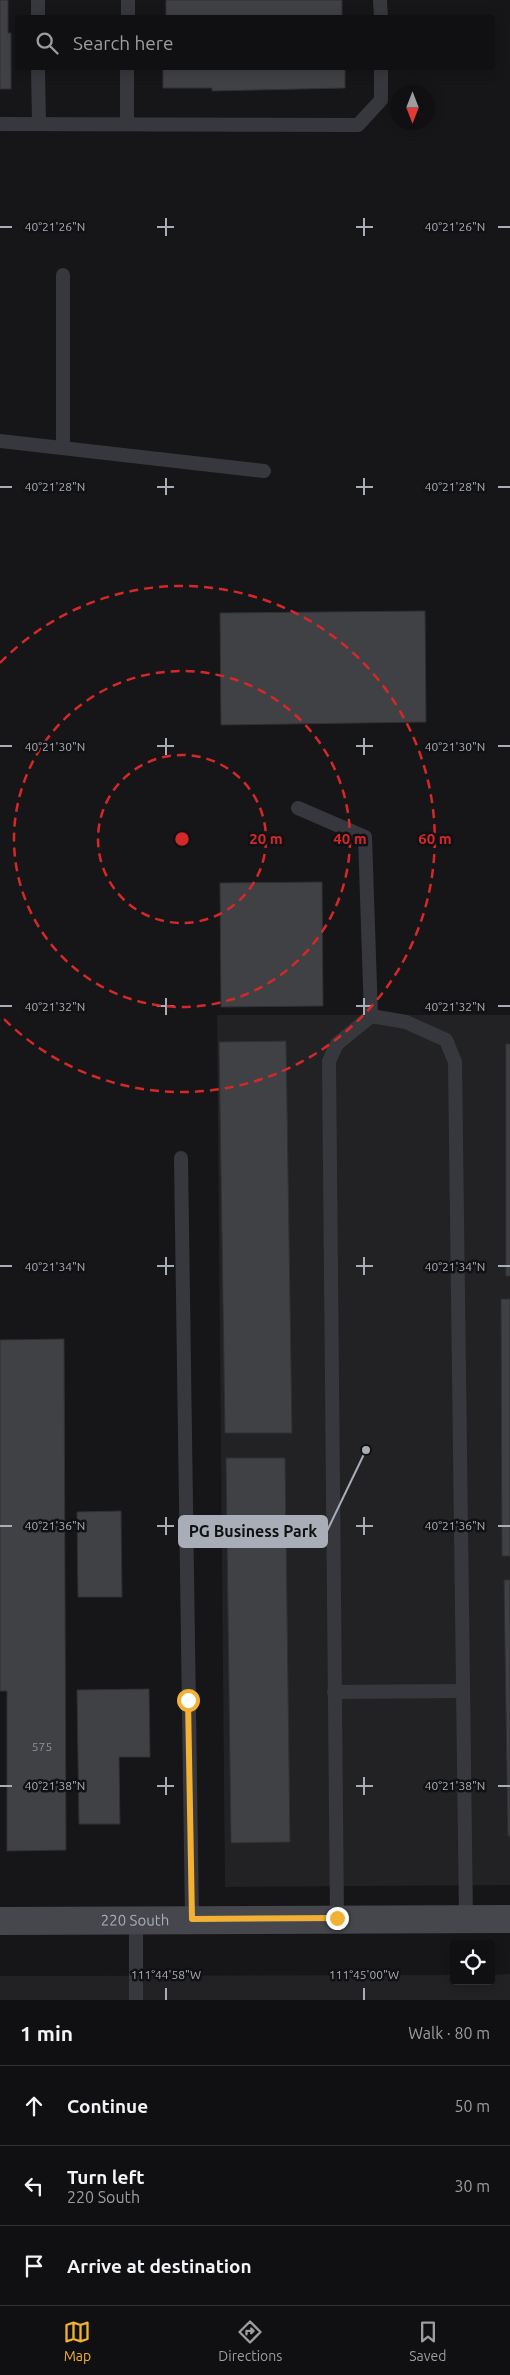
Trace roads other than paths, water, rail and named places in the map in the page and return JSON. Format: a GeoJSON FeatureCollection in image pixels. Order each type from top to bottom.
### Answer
{"type":"FeatureCollection","features":[{"type":"Feature","properties":{"kind":"street","name":"220 South"},"geometry":{"type":"LineString","coordinates":[[0,1921],[337,1918],[510,1919]]}},
{"type":"Feature","properties":{"kind":"lane"},"geometry":{"type":"LineString","coordinates":[[38,0],[38,15]]}},
{"type":"Feature","properties":{"kind":"lane"},"geometry":{"type":"LineString","coordinates":[[128,0],[128,15]]}},
{"type":"Feature","properties":{"kind":"lane"},"geometry":{"type":"LineString","coordinates":[[380,0],[381,15]]}},
{"type":"Feature","properties":{"kind":"lane"},"geometry":{"type":"LineString","coordinates":[[38,70],[39,124]]}},
{"type":"Feature","properties":{"kind":"lane"},"geometry":{"type":"LineString","coordinates":[[127,70],[127,124]]}},
{"type":"Feature","properties":{"kind":"lane"},"geometry":{"type":"LineString","coordinates":[[0,124],[358,125],[381,100],[381,70]]}},
{"type":"Feature","properties":{"kind":"lane"},"geometry":{"type":"LineString","coordinates":[[62,275],[62,448]]}},
{"type":"Feature","properties":{"kind":"lane"},"geometry":{"type":"LineString","coordinates":[[0,441],[264,471]]}},
{"type":"Feature","properties":{"kind":"lane"},"geometry":{"type":"LineString","coordinates":[[298,808],[365,837],[371,1016]]}},
{"type":"Feature","properties":{"kind":"lane"},"geometry":{"type":"LineString","coordinates":[[337,1918],[329,1061],[337,1044],[371,1016],[406,1022],[446,1040],[455,1062],[466,1919]]}},
{"type":"Feature","properties":{"kind":"lane"},"geometry":{"type":"LineString","coordinates":[[181,1158],[192,1919]]}},
{"type":"Feature","properties":{"kind":"lane"},"geometry":{"type":"LineString","coordinates":[[334,1692],[463,1691]]}},
{"type":"Feature","properties":{"kind":"lane"},"geometry":{"type":"LineString","coordinates":[[136,1920],[136,2000]]}},
{"type":"Feature","properties":{"kind":"place","name":"PG Business Park"},"geometry":{"type":"Point","coordinates":[366,1450]}}]}
